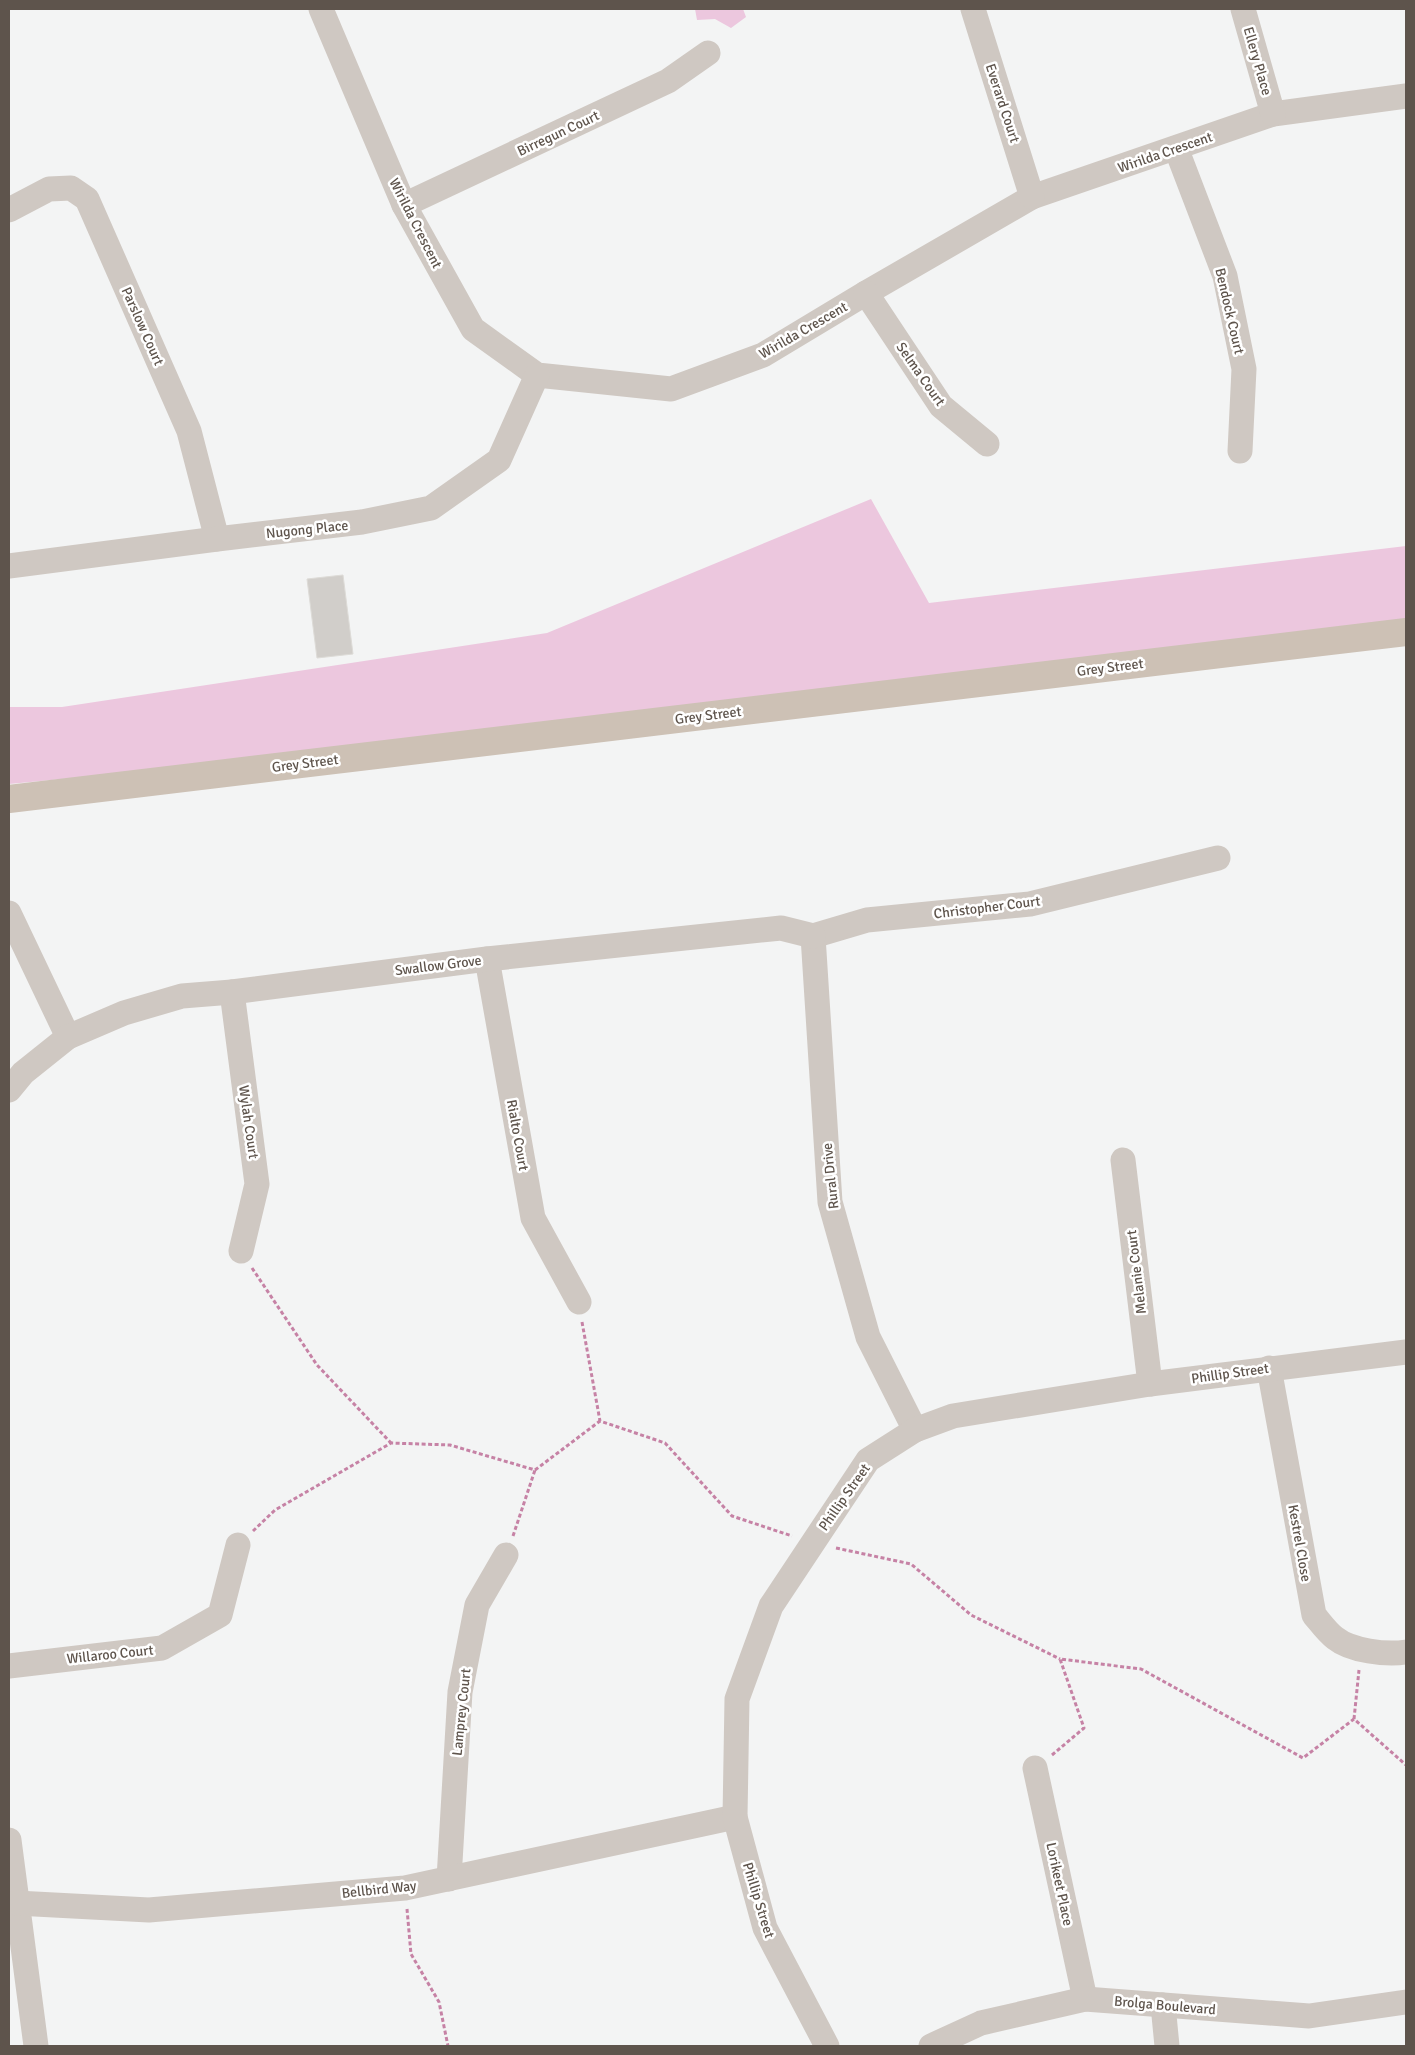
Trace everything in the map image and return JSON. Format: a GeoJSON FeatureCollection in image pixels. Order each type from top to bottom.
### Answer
{"type":"FeatureCollection","features":[{"type":"Feature","properties":{"kind":"main road","name":"Grey Street"},"geometry":{"type":"LineString","coordinates":[[9,799],[1406,632]]}},
{"type":"Feature","properties":{"kind":"street","name":"Wirilda Crescent"},"geometry":{"type":"LineString","coordinates":[[321,9],[404,205],[473,329],[537,375],[671,389],[763,355],[1032,197],[1273,114],[1406,96]]}},
{"type":"Feature","properties":{"kind":"street","name":"Everard Court"},"geometry":{"type":"LineString","coordinates":[[973,9],[1032,197]]}},
{"type":"Feature","properties":{"kind":"street","name":"Ellery Place"},"geometry":{"type":"LineString","coordinates":[[1242,9],[1273,114]]}},
{"type":"Feature","properties":{"kind":"street","name":"Birregun Court"},"geometry":{"type":"LineString","coordinates":[[404,205],[668,80],[708,54]]}},
{"type":"Feature","properties":{"kind":"street","name":"Bendock Court"},"geometry":{"type":"LineString","coordinates":[[1176,148],[1227,286],[1244,369],[1240,451]]}},
{"type":"Feature","properties":{"kind":"street","name":"Parslow Court"},"geometry":{"type":"LineString","coordinates":[[9,210],[49,189],[72,188],[87,198],[189,431],[217,539]]}},
{"type":"Feature","properties":{"kind":"street","name":"Selma Court"},"geometry":{"type":"LineString","coordinates":[[866,293],[941,406],[987,444]]}},
{"type":"Feature","properties":{"kind":"street","name":"Nugong Place"},"geometry":{"type":"LineString","coordinates":[[9,566],[362,522],[431,508],[498,460],[537,375]]}},
{"type":"Feature","properties":{"kind":"street","name":"Christopher Court"},"geometry":{"type":"LineString","coordinates":[[813,936],[867,920],[1030,904],[1218,858]]}},
{"type":"Feature","properties":{"kind":"street"},"geometry":{"type":"LineString","coordinates":[[9,913],[68,1037]]}},
{"type":"Feature","properties":{"kind":"street","name":"Swallow Grove"},"geometry":{"type":"LineString","coordinates":[[9,1090],[23,1073],[68,1037],[124,1013],[182,996],[232,992],[487,959],[781,928],[813,936]]}},
{"type":"Feature","properties":{"kind":"street","name":"Rural Drive"},"geometry":{"type":"LineString","coordinates":[[813,936],[830,1202],[868,1337],[915,1430]]}},
{"type":"Feature","properties":{"kind":"street","name":"Rialto Court"},"geometry":{"type":"LineString","coordinates":[[487,959],[533,1218],[579,1302]]}},
{"type":"Feature","properties":{"kind":"street","name":"Wylah Court"},"geometry":{"type":"LineString","coordinates":[[232,992],[257,1184],[242,1251]]}},
{"type":"Feature","properties":{"kind":"street","name":"Melanie Court"},"geometry":{"type":"LineString","coordinates":[[1123,1160],[1150,1384]]}},
{"type":"Feature","properties":{"kind":"street","name":"Phillip Street"},"geometry":{"type":"LineString","coordinates":[[827,2046],[765,1928],[735,1818],[737,1699],[771,1606],[868,1460],[915,1430],[953,1416],[1150,1384],[1406,1352]]}},
{"type":"Feature","properties":{"kind":"street","name":"Kestrel Close"},"geometry":{"type":"LineString","coordinates":[[1268,1368],[1314,1615],[1335,1638],[1360,1650],[1406,1652]]}},
{"type":"Feature","properties":{"kind":"street","name":"Willaroo Court"},"geometry":{"type":"LineString","coordinates":[[9,1666],[162,1648],[220,1615],[238,1546]]}},
{"type":"Feature","properties":{"kind":"street","name":"Lamprey Court"},"geometry":{"type":"LineString","coordinates":[[449,1879],[460,1692],[477,1605],[506,1555]]}},
{"type":"Feature","properties":{"kind":"street","name":"Lorikeet Place"},"geometry":{"type":"LineString","coordinates":[[1035,1768],[1085,1999]]}},
{"type":"Feature","properties":{"kind":"street","name":"Bellbird Way"},"geometry":{"type":"LineString","coordinates":[[16,1903],[149,1910],[405,1888],[735,1818]]}},
{"type":"Feature","properties":{"kind":"street"},"geometry":{"type":"LineString","coordinates":[[9,1840],[36,2046]]}},
{"type":"Feature","properties":{"kind":"street","name":"Brolga Boulevard"},"geometry":{"type":"LineString","coordinates":[[931,2046],[981,2023],[1085,1999],[1309,2016],[1406,2002]]}},
{"type":"Feature","properties":{"kind":"street"},"geometry":{"type":"LineString","coordinates":[[1163,2005],[1167,2046]]}},
{"type":"Feature","properties":{"kind":"path"},"geometry":{"type":"LineString","coordinates":[[242,1251],[317,1365],[390,1443]]}},
{"type":"Feature","properties":{"kind":"path"},"geometry":{"type":"LineString","coordinates":[[579,1302],[600,1421]]}},
{"type":"Feature","properties":{"kind":"path"},"geometry":{"type":"LineString","coordinates":[[506,1555],[535,1470],[600,1421]]}},
{"type":"Feature","properties":{"kind":"path"},"geometry":{"type":"LineString","coordinates":[[600,1421],[665,1442],[732,1516],[812,1543],[911,1564],[971,1614],[1060,1659],[1141,1669],[1303,1758],[1354,1719],[1360,1650]]}},
{"type":"Feature","properties":{"kind":"path"},"geometry":{"type":"LineString","coordinates":[[238,1546],[275,1510],[390,1443],[450,1444],[535,1470]]}},
{"type":"Feature","properties":{"kind":"path"},"geometry":{"type":"LineString","coordinates":[[1035,1768],[1084,1728],[1060,1659]]}},
{"type":"Feature","properties":{"kind":"path"},"geometry":{"type":"LineString","coordinates":[[1354,1719],[1406,1765]]}},
{"type":"Feature","properties":{"kind":"path"},"geometry":{"type":"LineString","coordinates":[[405,1888],[411,1954],[439,2002],[448,2046]]}},
{"type":"Feature","properties":{"kind":"shaded area"},"geometry":{"type":"Polygon","coordinates":[[[695,9],[743,9],[746,17],[731,28],[715,19],[697,20],[695,9]]]}},
{"type":"Feature","properties":{"kind":"shaded area"},"geometry":{"type":"Polygon","coordinates":[[[871,499],[929,603],[1406,546],[1406,623],[253,761],[9,784],[9,707],[62,707],[547,633],[871,499]]]}},
{"type":"Feature","properties":{"kind":"building"},"geometry":{"type":"Polygon","coordinates":[[[343,575],[353,654],[317,658],[307,579],[343,575]]]}}]}
